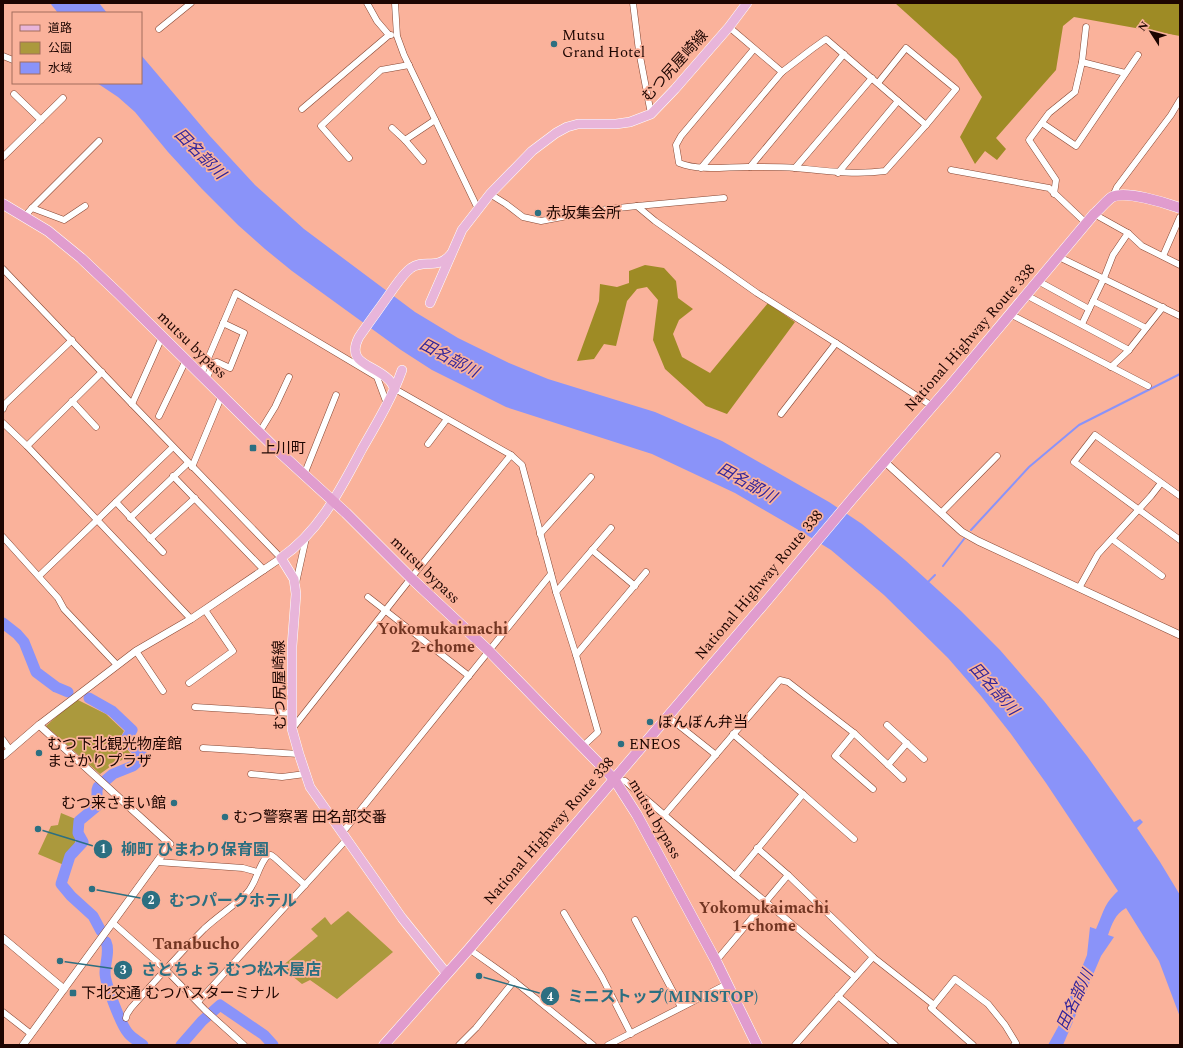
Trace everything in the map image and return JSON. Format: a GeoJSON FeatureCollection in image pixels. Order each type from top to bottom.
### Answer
{"type":"FeatureCollection","features":[{"type":"Feature","properties":{"kind":"highway"},"geometry":{"type":"LineString","coordinates":[[1113,196],[1150,198],[1180,208]]}},
{"type":"Feature","properties":{"kind":"highway","name":"National Highway Route 338"},"geometry":{"type":"LineString","coordinates":[[384,1045],[469,949],[1094,214],[1113,196]]}},
{"type":"Feature","properties":{"kind":"highway","name":"mutsu bypass"},"geometry":{"type":"LineString","coordinates":[[3,204],[48,231],[80,258],[204,377],[304,476],[346,513],[411,578],[489,651],[614,779],[637,815],[716,961],[757,1045]]}},
{"type":"Feature","properties":{"kind":"main road","name":"むつ尻屋崎線"},"geometry":{"type":"LineString","coordinates":[[430,303],[462,230],[490,194],[523,160],[544,141],[556,133],[578,124],[623,123],[651,114],[729,27],[747,3]]}},
{"type":"Feature","properties":{"kind":"main road"},"geometry":{"type":"LineString","coordinates":[[395,389],[388,378],[357,358],[354,350],[355,344],[398,282],[411,268],[418,265],[431,265],[445,261],[452,253]]}},
{"type":"Feature","properties":{"kind":"main road"},"geometry":{"type":"LineString","coordinates":[[281,558],[306,538],[333,502],[388,404],[402,370]]}},
{"type":"Feature","properties":{"kind":"main road","name":"むつ尻屋崎線"},"geometry":{"type":"LineString","coordinates":[[281,558],[290,572],[295,585],[296,594],[292,646],[292,729],[310,787],[402,918],[447,974]]}},
{"type":"Feature","properties":{"kind":"street"},"geometry":{"type":"LineString","coordinates":[[159,30],[191,3]]}},
{"type":"Feature","properties":{"kind":"street"},"geometry":{"type":"LineString","coordinates":[[367,3],[377,21],[389,35],[397,36]]}},
{"type":"Feature","properties":{"kind":"street"},"geometry":{"type":"LineString","coordinates":[[395,3],[397,36],[409,65],[478,209]]}},
{"type":"Feature","properties":{"kind":"street"},"geometry":{"type":"LineString","coordinates":[[633,3],[639,51],[651,114]]}},
{"type":"Feature","properties":{"kind":"street"},"geometry":{"type":"LineString","coordinates":[[729,27],[782,72]]}},
{"type":"Feature","properties":{"kind":"street"},"geometry":{"type":"LineString","coordinates":[[1054,194],[1056,180],[1029,140],[1049,113],[1075,92],[1082,62],[1086,27]]}},
{"type":"Feature","properties":{"kind":"street"},"geometry":{"type":"LineString","coordinates":[[302,109],[389,35]]}},
{"type":"Feature","properties":{"kind":"street"},"geometry":{"type":"LineString","coordinates":[[701,168],[782,72],[826,40],[926,125]]}},
{"type":"Feature","properties":{"kind":"street"},"geometry":{"type":"LineString","coordinates":[[754,49],[681,136],[676,145],[679,163],[701,168],[795,168],[838,173],[885,171],[956,90],[906,48],[878,83]]}},
{"type":"Feature","properties":{"kind":"street"},"geometry":{"type":"LineString","coordinates":[[750,167],[844,54]]}},
{"type":"Feature","properties":{"kind":"street"},"geometry":{"type":"LineString","coordinates":[[1042,123],[1076,146],[1138,55]]}},
{"type":"Feature","properties":{"kind":"street"},"geometry":{"type":"LineString","coordinates":[[1082,62],[1125,73]]}},
{"type":"Feature","properties":{"kind":"street"},"geometry":{"type":"LineString","coordinates":[[349,158],[321,126],[382,70],[409,65]]}},
{"type":"Feature","properties":{"kind":"street"},"geometry":{"type":"LineString","coordinates":[[795,168],[872,78]]}},
{"type":"Feature","properties":{"kind":"street"},"geometry":{"type":"LineString","coordinates":[[14,94],[41,120]]}},
{"type":"Feature","properties":{"kind":"street"},"geometry":{"type":"LineString","coordinates":[[3,157],[63,98]]}},
{"type":"Feature","properties":{"kind":"street"},"geometry":{"type":"LineString","coordinates":[[1113,196],[1117,187],[1171,115],[1180,100]]}},
{"type":"Feature","properties":{"kind":"street"},"geometry":{"type":"LineString","coordinates":[[838,173],[898,101]]}},
{"type":"Feature","properties":{"kind":"street"},"geometry":{"type":"LineString","coordinates":[[405,140],[436,120]]}},
{"type":"Feature","properties":{"kind":"street"},"geometry":{"type":"LineString","coordinates":[[392,128],[405,140],[423,161]]}},
{"type":"Feature","properties":{"kind":"street"},"geometry":{"type":"LineString","coordinates":[[25,216],[100,141]]}},
{"type":"Feature","properties":{"kind":"street"},"geometry":{"type":"LineString","coordinates":[[952,170],[1049,188],[1087,224]]}},
{"type":"Feature","properties":{"kind":"street"},"geometry":{"type":"LineString","coordinates":[[490,194],[506,204],[522,217],[541,221],[599,210],[724,198]]}},
{"type":"Feature","properties":{"kind":"street"},"geometry":{"type":"LineString","coordinates":[[32,208],[64,220],[85,206]]}},
{"type":"Feature","properties":{"kind":"street"},"geometry":{"type":"LineString","coordinates":[[637,206],[655,221],[757,293],[932,406]]}},
{"type":"Feature","properties":{"kind":"street"},"geometry":{"type":"LineString","coordinates":[[1094,214],[1128,232],[1142,246],[1180,265]]}},
{"type":"Feature","properties":{"kind":"street"},"geometry":{"type":"LineString","coordinates":[[1163,256],[1180,217]]}},
{"type":"Feature","properties":{"kind":"street"},"geometry":{"type":"LineString","coordinates":[[1082,324],[1113,256],[1128,232]]}},
{"type":"Feature","properties":{"kind":"street"},"geometry":{"type":"LineString","coordinates":[[1059,257],[1180,316]]}},
{"type":"Feature","properties":{"kind":"street"},"geometry":{"type":"LineString","coordinates":[[3,268],[190,465],[281,558],[191,619],[136,651],[39,725],[3,756]]}},
{"type":"Feature","properties":{"kind":"street"},"geometry":{"type":"LineString","coordinates":[[1038,281],[1089,309]]}},
{"type":"Feature","properties":{"kind":"street"},"geometry":{"type":"LineString","coordinates":[[204,377],[223,323],[236,293],[377,377],[388,404]]}},
{"type":"Feature","properties":{"kind":"street"},"geometry":{"type":"LineString","coordinates":[[1026,295],[1129,350]]}},
{"type":"Feature","properties":{"kind":"street"},"geometry":{"type":"LineString","coordinates":[[1093,301],[1146,328]]}},
{"type":"Feature","properties":{"kind":"street"},"geometry":{"type":"LineString","coordinates":[[1111,367],[1129,350],[1162,307]]}},
{"type":"Feature","properties":{"kind":"street"},"geometry":{"type":"LineString","coordinates":[[1010,314],[1148,386]]}},
{"type":"Feature","properties":{"kind":"street"},"geometry":{"type":"LineString","coordinates":[[204,377],[213,363],[217,362],[230,368],[244,333],[223,323]]}},
{"type":"Feature","properties":{"kind":"street"},"geometry":{"type":"LineString","coordinates":[[132,404],[162,337]]}},
{"type":"Feature","properties":{"kind":"street"},"geometry":{"type":"LineString","coordinates":[[3,409],[5,404],[72,340]]}},
{"type":"Feature","properties":{"kind":"street"},"geometry":{"type":"LineString","coordinates":[[781,414],[836,343]]}},
{"type":"Feature","properties":{"kind":"street"},"geometry":{"type":"LineString","coordinates":[[159,416],[186,360]]}},
{"type":"Feature","properties":{"kind":"street"},"geometry":{"type":"LineString","coordinates":[[27,446],[102,372]]}},
{"type":"Feature","properties":{"kind":"street"},"geometry":{"type":"LineString","coordinates":[[259,432],[275,407],[289,377]]}},
{"type":"Feature","properties":{"kind":"street"},"geometry":{"type":"LineString","coordinates":[[395,389],[511,455],[522,464],[556,592],[598,732],[583,746]]}},
{"type":"Feature","properties":{"kind":"street"},"geometry":{"type":"LineString","coordinates":[[130,518],[173,476],[190,465],[222,395]]}},
{"type":"Feature","properties":{"kind":"street"},"geometry":{"type":"LineString","coordinates":[[304,476],[336,395]]}},
{"type":"Feature","properties":{"kind":"street"},"geometry":{"type":"LineString","coordinates":[[72,401],[96,427]]}},
{"type":"Feature","properties":{"kind":"street"},"geometry":{"type":"LineString","coordinates":[[428,444],[447,419]]}},
{"type":"Feature","properties":{"kind":"street"},"geometry":{"type":"LineString","coordinates":[[3,423],[27,446],[191,619]]}},
{"type":"Feature","properties":{"kind":"street"},"geometry":{"type":"LineString","coordinates":[[1180,496],[1095,435],[1074,462],[1180,540]]}},
{"type":"Feature","properties":{"kind":"street"},"geometry":{"type":"LineString","coordinates":[[39,576],[173,447]]}},
{"type":"Feature","properties":{"kind":"street"},"geometry":{"type":"LineString","coordinates":[[292,729],[411,578],[511,455]]}},
{"type":"Feature","properties":{"kind":"street"},"geometry":{"type":"LineString","coordinates":[[941,513],[998,456]]}},
{"type":"Feature","properties":{"kind":"street"},"geometry":{"type":"LineString","coordinates":[[884,461],[962,532],[978,541],[1180,635]]}},
{"type":"Feature","properties":{"kind":"street"},"geometry":{"type":"LineString","coordinates":[[173,476],[264,570]]}},
{"type":"Feature","properties":{"kind":"street"},"geometry":{"type":"LineString","coordinates":[[540,534],[591,477]]}},
{"type":"Feature","properties":{"kind":"street"},"geometry":{"type":"LineString","coordinates":[[1079,588],[1098,554],[1151,496],[1161,482]]}},
{"type":"Feature","properties":{"kind":"street"},"geometry":{"type":"LineString","coordinates":[[150,539],[195,498]]}},
{"type":"Feature","properties":{"kind":"street"},"geometry":{"type":"LineString","coordinates":[[116,502],[164,552]]}},
{"type":"Feature","properties":{"kind":"street"},"geometry":{"type":"LineString","coordinates":[[556,592],[611,528]]}},
{"type":"Feature","properties":{"kind":"street"},"geometry":{"type":"LineString","coordinates":[[3,538],[39,576],[58,598],[64,608],[117,665]]}},
{"type":"Feature","properties":{"kind":"street"},"geometry":{"type":"LineString","coordinates":[[295,585],[306,538]]}},
{"type":"Feature","properties":{"kind":"street"},"geometry":{"type":"LineString","coordinates":[[1112,539],[1162,576]]}},
{"type":"Feature","properties":{"kind":"street"},"geometry":{"type":"LineString","coordinates":[[592,550],[635,586]]}},
{"type":"Feature","properties":{"kind":"street"},"geometry":{"type":"LineString","coordinates":[[576,655],[646,572]]}},
{"type":"Feature","properties":{"kind":"street"},"geometry":{"type":"LineString","coordinates":[[198,1002],[305,885],[551,574]]}},
{"type":"Feature","properties":{"kind":"street"},"geometry":{"type":"LineString","coordinates":[[368,597],[469,676]]}},
{"type":"Feature","properties":{"kind":"street"},"geometry":{"type":"LineString","coordinates":[[189,683],[233,651],[205,610]]}},
{"type":"Feature","properties":{"kind":"street"},"geometry":{"type":"LineString","coordinates":[[136,651],[163,691]]}},
{"type":"Feature","properties":{"kind":"street"},"geometry":{"type":"LineString","coordinates":[[665,814],[780,680],[788,682],[854,733],[903,779]]}},
{"type":"Feature","properties":{"kind":"street"},"geometry":{"type":"LineString","coordinates":[[195,707],[292,713]]}},
{"type":"Feature","properties":{"kind":"street"},"geometry":{"type":"LineString","coordinates":[[667,716],[716,755]]}},
{"type":"Feature","properties":{"kind":"street"},"geometry":{"type":"LineString","coordinates":[[23,1045],[170,844],[39,725]]}},
{"type":"Feature","properties":{"kind":"street"},"geometry":{"type":"LineString","coordinates":[[887,725],[924,759]]}},
{"type":"Feature","properties":{"kind":"street"},"geometry":{"type":"LineString","coordinates":[[854,733],[835,756],[873,789]]}},
{"type":"Feature","properties":{"kind":"street"},"geometry":{"type":"LineString","coordinates":[[733,734],[854,839]]}},
{"type":"Feature","properties":{"kind":"street"},"geometry":{"type":"LineString","coordinates":[[3,740],[10,750]]}},
{"type":"Feature","properties":{"kind":"street"},"geometry":{"type":"LineString","coordinates":[[888,765],[907,743]]}},
{"type":"Feature","properties":{"kind":"street"},"geometry":{"type":"LineString","coordinates":[[203,748],[299,754]]}},
{"type":"Feature","properties":{"kind":"street"},"geometry":{"type":"LineString","coordinates":[[251,774],[282,777],[305,774]]}},
{"type":"Feature","properties":{"kind":"street"},"geometry":{"type":"LineString","coordinates":[[614,779],[625,781],[855,977]]}},
{"type":"Feature","properties":{"kind":"street"},"geometry":{"type":"LineString","coordinates":[[735,876],[803,794]]}},
{"type":"Feature","properties":{"kind":"street"},"geometry":{"type":"LineString","coordinates":[[757,848],[788,875],[873,957],[934,1005]]}},
{"type":"Feature","properties":{"kind":"street"},"geometry":{"type":"LineString","coordinates":[[126,1018],[131,1008],[165,969],[206,927],[245,894],[254,882],[261,862],[267,856],[271,856],[305,885]]}},
{"type":"Feature","properties":{"kind":"street"},"geometry":{"type":"LineString","coordinates":[[157,862],[243,868],[257,872]]}},
{"type":"Feature","properties":{"kind":"street"},"geometry":{"type":"LineString","coordinates":[[716,961],[788,875]]}},
{"type":"Feature","properties":{"kind":"street"},"geometry":{"type":"LineString","coordinates":[[564,913],[602,977],[631,1034]]}},
{"type":"Feature","properties":{"kind":"street"},"geometry":{"type":"LineString","coordinates":[[635,920],[681,1007]]}},
{"type":"Feature","properties":{"kind":"street"},"geometry":{"type":"LineString","coordinates":[[113,923],[165,969],[205,1010],[244,1045]]}},
{"type":"Feature","properties":{"kind":"street"},"geometry":{"type":"LineString","coordinates":[[3,938],[64,989]]}},
{"type":"Feature","properties":{"kind":"street"},"geometry":{"type":"LineString","coordinates":[[469,949],[514,981],[593,1045]]}},
{"type":"Feature","properties":{"kind":"street"},"geometry":{"type":"LineString","coordinates":[[795,1045],[873,957]]}},
{"type":"Feature","properties":{"kind":"street"},"geometry":{"type":"LineString","coordinates":[[973,1045],[931,1008],[954,979],[988,1004],[1005,1025],[1016,1043],[1014,1045]]}},
{"type":"Feature","properties":{"kind":"street"},"geometry":{"type":"LineString","coordinates":[[459,1045],[476,1028],[514,981]]}},
{"type":"Feature","properties":{"kind":"street"},"geometry":{"type":"LineString","coordinates":[[608,1045],[727,984]]}},
{"type":"Feature","properties":{"kind":"street"},"geometry":{"type":"LineString","coordinates":[[838,996],[895,1045]]}},
{"type":"Feature","properties":{"kind":"street"},"geometry":{"type":"LineString","coordinates":[[3,1012],[31,1034]]}},
{"type":"Feature","properties":{"kind":"green space"},"geometry":{"type":"Polygon","coordinates":[[[76,699],[106,714],[124,731],[119,740],[132,755],[114,764],[100,774],[46,726],[76,699]]]}},
{"type":"Feature","properties":{"kind":"green space"},"geometry":{"type":"Polygon","coordinates":[[[61,813],[78,820],[75,831],[75,843],[64,865],[38,854],[51,826],[58,825],[61,813]]]}},
{"type":"Feature","properties":{"kind":"green space"},"geometry":{"type":"Polygon","coordinates":[[[348,911],[393,952],[337,999],[310,980],[302,984],[281,967],[318,936],[311,929],[325,917],[331,925],[348,911]]]}},
{"type":"Feature","properties":{"kind":"shaded area"},"geometry":{"type":"Polygon","coordinates":[[[895,3],[1180,3],[1180,36],[1074,17],[1063,26],[1056,70],[996,138],[1006,149],[997,160],[985,151],[975,164],[960,137],[982,97],[957,59],[895,3]]]}},
{"type":"Feature","properties":{"kind":"shaded area"},"geometry":{"type":"Polygon","coordinates":[[[645,265],[664,268],[676,281],[678,298],[693,309],[679,320],[673,334],[682,357],[710,373],[768,303],[795,322],[727,414],[706,406],[665,369],[653,340],[658,300],[647,287],[637,289],[627,301],[616,346],[604,344],[594,359],[577,361],[599,301],[600,284],[617,287],[629,283],[629,271],[645,265]]]}},
{"type":"Feature","properties":{"kind":"water"},"geometry":{"type":"Polygon","coordinates":[[[50,3],[99,3],[106,12],[57,12],[50,3]]]}},
{"type":"Feature","properties":{"kind":"water","name":"田名部川"},"geometry":{"type":"Polygon","coordinates":[[[142,56],[209,135],[255,185],[304,229],[415,312],[458,338],[509,363],[548,379],[655,412],[722,441],[829,502],[862,524],[905,560],[961,611],[1000,650],[1044,701],[1087,756],[1134,822],[1140,819],[1143,822],[1137,828],[1180,895],[1180,1017],[1159,961],[1126,908],[1119,913],[1113,923],[1108,935],[1114,937],[1101,956],[1063,1045],[1048,1045],[1058,1027],[1087,955],[1090,927],[1096,929],[1104,909],[1118,891],[1046,783],[1011,734],[981,696],[948,658],[884,595],[831,550],[735,493],[652,454],[506,407],[432,370],[401,350],[292,271],[238,225],[168,152],[135,112],[118,97],[98,84],[142,84],[142,56]]]}},
{"type":"Feature","properties":{"kind":"waterway"},"geometry":{"type":"LineString","coordinates":[[971,530],[1029,467],[1079,425],[1180,374]]}},
{"type":"Feature","properties":{"kind":"waterway"},"geometry":{"type":"LineString","coordinates":[[943,566],[964,539]]}},
{"type":"Feature","properties":{"kind":"waterway"},"geometry":{"type":"LineString","coordinates":[[927,583],[935,575]]}},
{"type":"Feature","properties":{"kind":"waterway"},"geometry":{"type":"LineString","coordinates":[[3,623],[17,634],[24,642],[36,672],[56,687],[68,692]]}},
{"type":"Feature","properties":{"kind":"waterway"},"geometry":{"type":"LineString","coordinates":[[89,698],[112,711],[132,730],[126,739],[143,757],[133,766],[113,774],[106,780]]}},
{"type":"Feature","properties":{"kind":"waterway"},"geometry":{"type":"LineString","coordinates":[[98,787],[97,806],[79,821],[78,833],[83,842],[70,856],[61,884],[71,896],[93,916],[101,931]]}},
{"type":"Feature","properties":{"kind":"waterway"},"geometry":{"type":"LineString","coordinates":[[106,942],[107,953],[105,973],[110,994],[125,1029],[131,1036],[143,1045]]}},
{"type":"Feature","properties":{"kind":"waterway"},"geometry":{"type":"LineString","coordinates":[[181,1045],[202,1021],[220,1005],[264,1035],[273,1045]]}},
{"type":"Feature","properties":{"kind":"place","name":"Mutsu Grand Hotel"},"geometry":{"type":"Point","coordinates":[554,44]}},
{"type":"Feature","properties":{"kind":"place","name":"赤坂集会所"},"geometry":{"type":"Point","coordinates":[538,213]}},
{"type":"Feature","properties":{"kind":"place","name":"上川町"},"geometry":{"type":"Point","coordinates":[253,448]}},
{"type":"Feature","properties":{"kind":"place","name":"ぼんぼん弁当"},"geometry":{"type":"Point","coordinates":[650,722]}},
{"type":"Feature","properties":{"kind":"place","name":"ENEOS"},"geometry":{"type":"Point","coordinates":[621,744]}},
{"type":"Feature","properties":{"kind":"place","name":"むつ下北観光物産館 まさかりプラザ"},"geometry":{"type":"Point","coordinates":[39,753]}},
{"type":"Feature","properties":{"kind":"place","name":"むつ来さまい館"},"geometry":{"type":"Point","coordinates":[174,803]}},
{"type":"Feature","properties":{"kind":"place","name":"むつ警察署 田名部交番"},"geometry":{"type":"Point","coordinates":[225,817]}},
{"type":"Feature","properties":{"kind":"place","name":"柳町 ひまわり保育園"},"geometry":{"type":"Point","coordinates":[38,829]}},
{"type":"Feature","properties":{"kind":"place","name":"むつパークホテル"},"geometry":{"type":"Point","coordinates":[92,889]}},
{"type":"Feature","properties":{"kind":"place","name":"さとちょう むつ松木屋店"},"geometry":{"type":"Point","coordinates":[60,961]}},
{"type":"Feature","properties":{"kind":"place","name":"ミニストップ(MINISTOP)"},"geometry":{"type":"Point","coordinates":[479,976]}},
{"type":"Feature","properties":{"kind":"place","name":"下北交通 むつバスターミナル"},"geometry":{"type":"Point","coordinates":[73,993]}},
{"type":"Feature","properties":{"kind":"district","name":"Yokomukaimachi 2-chome"},"geometry":{"type":"Point","coordinates":[443,638]}},
{"type":"Feature","properties":{"kind":"district","name":"Yokomukaimachi 1-chome"},"geometry":{"type":"Point","coordinates":[764,917]}},
{"type":"Feature","properties":{"kind":"district","name":"Tanabucho"},"geometry":{"type":"Point","coordinates":[196,944]}}]}
